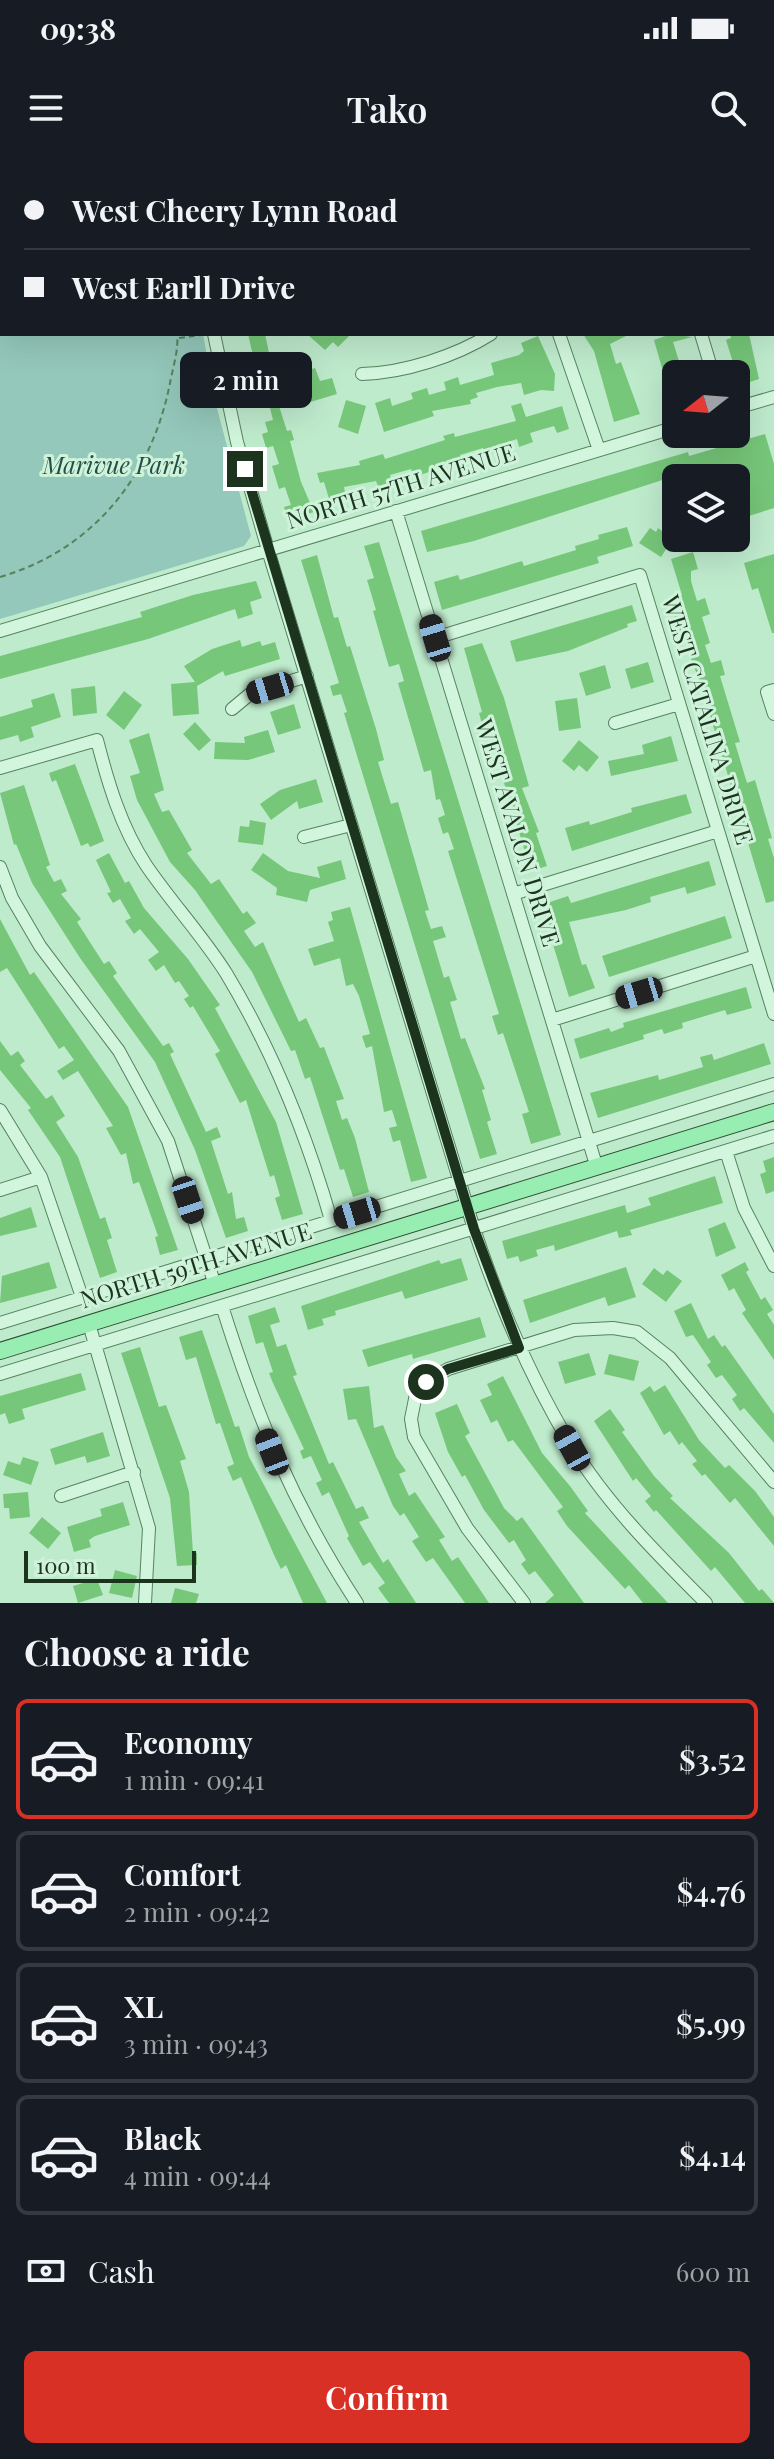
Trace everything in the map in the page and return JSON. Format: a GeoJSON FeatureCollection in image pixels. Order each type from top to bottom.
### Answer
{"type":"FeatureCollection","features":[{"type":"Feature","properties":{"kind":"main road","name":"NORTH 59TH AVENUE"},"geometry":{"type":"LineString","coordinates":[[0,1351],[774,1112]]}},
{"type":"Feature","properties":{"kind":"street"},"geometry":{"type":"LineString","coordinates":[[212,336],[237,442],[351,825],[474,1229],[519,1348],[572,1448],[624,1516],[706,1603]]}},
{"type":"Feature","properties":{"kind":"street"},"geometry":{"type":"LineString","coordinates":[[362,374],[378,374],[435,358],[469,347],[488,336]]}},
{"type":"Feature","properties":{"kind":"street"},"geometry":{"type":"LineString","coordinates":[[560,336],[599,450]]}},
{"type":"Feature","properties":{"kind":"street"},"geometry":{"type":"LineString","coordinates":[[702,336],[709,360]]}},
{"type":"Feature","properties":{"kind":"street"},"geometry":{"type":"LineString","coordinates":[[750,404],[774,397]]}},
{"type":"Feature","properties":{"kind":"street","name":"NORTH 57TH AVENUE"},"geometry":{"type":"LineString","coordinates":[[0,631],[662,431]]}},
{"type":"Feature","properties":{"kind":"street","name":"WEST AVALON DRIVE"},"geometry":{"type":"LineString","coordinates":[[396,511],[597,1168]]}},
{"type":"Feature","properties":{"kind":"street","name":"WEST CATALINA DRIVE"},"geometry":{"type":"LineString","coordinates":[[435,638],[640,575],[774,1014]]}},
{"type":"Feature","properties":{"kind":"street"},"geometry":{"type":"LineString","coordinates":[[232,709],[250,694],[307,676]]}},
{"type":"Feature","properties":{"kind":"street"},"geometry":{"type":"LineString","coordinates":[[774,690],[767,692],[774,714]]}},
{"type":"Feature","properties":{"kind":"street"},"geometry":{"type":"LineString","coordinates":[[615,723],[679,704]]}},
{"type":"Feature","properties":{"kind":"street"},"geometry":{"type":"LineString","coordinates":[[0,768],[97,740],[108,783],[145,863],[225,972],[273,1057],[313,1158],[331,1220]]}},
{"type":"Feature","properties":{"kind":"street"},"geometry":{"type":"LineString","coordinates":[[304,837],[351,825]]}},
{"type":"Feature","properties":{"kind":"street"},"geometry":{"type":"LineString","coordinates":[[513,894],[718,831]]}},
{"type":"Feature","properties":{"kind":"street"},"geometry":{"type":"LineString","coordinates":[[0,867],[12,898],[40,946],[119,1051],[168,1141],[215,1285]]}},
{"type":"Feature","properties":{"kind":"street"},"geometry":{"type":"LineString","coordinates":[[552,1020],[756,956]]}},
{"type":"Feature","properties":{"kind":"street","name":"NORTH 59TH AVENUE"},"geometry":{"type":"LineString","coordinates":[[0,1323],[774,1084]]}},
{"type":"Feature","properties":{"kind":"street"},"geometry":{"type":"LineString","coordinates":[[0,1110],[41,1177],[82,1297]]}},
{"type":"Feature","properties":{"kind":"street","name":"NORTH 59TH AVENUE"},"geometry":{"type":"LineString","coordinates":[[0,1374],[774,1136]]}},
{"type":"Feature","properties":{"kind":"street"},"geometry":{"type":"LineString","coordinates":[[726,1151],[744,1208],[774,1266]]}},
{"type":"Feature","properties":{"kind":"street"},"geometry":{"type":"LineString","coordinates":[[0,1190],[41,1177]]}},
{"type":"Feature","properties":{"kind":"street"},"geometry":{"type":"LineString","coordinates":[[222,1306],[272,1452],[323,1551],[357,1603]]}},
{"type":"Feature","properties":{"kind":"street"},"geometry":{"type":"LineString","coordinates":[[89,1324],[149,1528],[145,1603]]}},
{"type":"Feature","properties":{"kind":"street"},"geometry":{"type":"LineString","coordinates":[[524,1603],[467,1528],[418,1449],[411,1419],[416,1394],[426,1382],[448,1369],[591,1328],[641,1326],[774,1482]]}},
{"type":"Feature","properties":{"kind":"street"},"geometry":{"type":"LineString","coordinates":[[401,1390],[416,1394]]}},
{"type":"Feature","properties":{"kind":"street"},"geometry":{"type":"LineString","coordinates":[[61,1496],[134,1472]]}},
{"type":"Feature","properties":{"kind":"path"},"geometry":{"type":"LineString","coordinates":[[0,577],[46,560],[109,513],[153,444],[166,406],[178,336]]}},
{"type":"Feature","properties":{"kind":"green space","name":"Marivue Park"},"geometry":{"type":"Polygon","coordinates":[[[0,336],[203,336],[215,401],[251,536],[244,546],[0,619],[0,336]]]}},
{"type":"Feature","properties":{"kind":"building"},"geometry":{"type":"Polygon","coordinates":[[[248,336],[265,336],[270,358],[275,357],[277,368],[273,369],[282,402],[278,403],[287,431],[291,430],[294,440],[290,441],[301,482],[314,512],[288,520],[284,507],[291,505],[285,487],[279,489],[272,466],[279,464],[273,446],[266,448],[262,434],[268,432],[265,422],[273,420],[267,396],[255,400],[245,362],[254,360],[248,336]]]}},
{"type":"Feature","properties":{"kind":"building"},"geometry":{"type":"Polygon","coordinates":[[[309,336],[349,336],[338,347],[333,342],[325,350],[309,336]]]}},
{"type":"Feature","properties":{"kind":"building"},"geometry":{"type":"Polygon","coordinates":[[[538,336],[555,374],[554,391],[541,390],[524,395],[521,383],[497,387],[476,393],[478,397],[470,400],[471,404],[432,411],[434,416],[384,432],[375,403],[390,398],[392,406],[413,399],[411,393],[427,388],[429,395],[446,390],[444,382],[458,377],[460,385],[494,375],[491,363],[519,355],[524,351],[521,343],[538,336]]]}},
{"type":"Feature","properties":{"kind":"building"},"geometry":{"type":"Polygon","coordinates":[[[584,336],[626,336],[610,344],[616,364],[621,362],[640,414],[614,422],[594,351],[584,336]]]}},
{"type":"Feature","properties":{"kind":"building"},"geometry":{"type":"Polygon","coordinates":[[[665,336],[692,337],[673,342],[679,360],[662,360],[662,368],[654,340],[665,336]]]}},
{"type":"Feature","properties":{"kind":"building"},"geometry":{"type":"Polygon","coordinates":[[[730,336],[749,336],[759,379],[750,382],[750,360],[732,360],[726,340],[730,336]]]}},
{"type":"Feature","properties":{"kind":"building"},"geometry":{"type":"Polygon","coordinates":[[[315,368],[320,381],[332,378],[337,394],[307,403],[298,373],[315,368]]]}},
{"type":"Feature","properties":{"kind":"building"},"geometry":{"type":"Polygon","coordinates":[[[346,400],[366,406],[358,434],[338,427],[346,400]]]}},
{"type":"Feature","properties":{"kind":"building"},"geometry":{"type":"Polygon","coordinates":[[[521,403],[526,417],[562,406],[569,429],[557,433],[554,426],[530,433],[533,442],[519,447],[517,439],[496,446],[497,452],[485,455],[483,448],[460,455],[462,461],[414,477],[411,469],[390,475],[392,484],[379,489],[376,481],[344,487],[346,497],[330,502],[324,482],[320,483],[317,473],[360,465],[359,461],[383,454],[385,459],[445,440],[443,436],[454,433],[455,437],[516,421],[511,406],[521,403]]]}},
{"type":"Feature","properties":{"kind":"building"},"geometry":{"type":"Polygon","coordinates":[[[765,434],[774,464],[774,508],[750,516],[750,464],[662,464],[662,480],[474,541],[427,552],[421,531],[688,452],[689,456],[717,448],[750,448],[750,438],[765,434]]]}},
{"type":"Feature","properties":{"kind":"building"},"geometry":{"type":"Polygon","coordinates":[[[627,527],[633,546],[597,557],[599,563],[442,610],[434,582],[458,575],[460,580],[522,561],[524,566],[576,550],[575,546],[599,539],[598,535],[627,527]]]}},
{"type":"Feature","properties":{"kind":"building"},"geometry":{"type":"Polygon","coordinates":[[[650,528],[656,532],[658,528],[662,531],[664,552],[661,557],[639,543],[650,528]]]}},
{"type":"Feature","properties":{"kind":"building"},"geometry":{"type":"Polygon","coordinates":[[[379,542],[561,1135],[531,1144],[522,1114],[529,1112],[503,1033],[498,1035],[492,1016],[499,1014],[448,851],[454,849],[448,832],[443,834],[438,818],[445,815],[440,799],[436,800],[431,770],[424,772],[398,683],[404,681],[399,664],[389,667],[373,611],[376,610],[367,580],[374,578],[364,546],[379,542]]]}},
{"type":"Feature","properties":{"kind":"building"},"geometry":{"type":"Polygon","coordinates":[[[693,552],[698,569],[691,571],[691,581],[697,601],[705,598],[710,614],[702,617],[710,643],[705,645],[711,663],[721,660],[725,675],[720,676],[740,742],[735,743],[747,783],[755,780],[772,838],[768,839],[774,858],[774,901],[766,903],[700,682],[674,615],[679,613],[674,598],[682,595],[671,559],[693,552]]]}},
{"type":"Feature","properties":{"kind":"building"},"geometry":{"type":"Polygon","coordinates":[[[774,554],[772,633],[758,588],[752,590],[744,563],[774,554]]]}},
{"type":"Feature","properties":{"kind":"building"},"geometry":{"type":"Polygon","coordinates":[[[317,555],[334,618],[338,617],[347,647],[350,646],[376,729],[384,760],[378,762],[391,804],[398,802],[429,910],[425,911],[431,929],[442,926],[446,937],[433,941],[444,978],[449,976],[457,1000],[450,1002],[461,1039],[465,1038],[485,1089],[482,1090],[491,1120],[487,1122],[497,1154],[480,1159],[344,713],[347,712],[341,694],[333,696],[330,686],[339,683],[301,560],[317,555]]]}},
{"type":"Feature","properties":{"kind":"building"},"geometry":{"type":"Polygon","coordinates":[[[256,581],[262,598],[250,602],[253,614],[238,619],[235,609],[148,639],[0,679],[0,656],[142,617],[140,612],[193,595],[256,581]]]}},
{"type":"Feature","properties":{"kind":"building"},"geometry":{"type":"Polygon","coordinates":[[[632,605],[637,621],[627,624],[628,627],[568,651],[516,662],[510,641],[632,605]]]}},
{"type":"Feature","properties":{"kind":"building"},"geometry":{"type":"Polygon","coordinates":[[[240,640],[242,647],[260,641],[262,646],[275,642],[280,659],[225,676],[223,671],[197,686],[199,714],[173,716],[171,684],[195,682],[184,666],[212,649],[240,640]]]}},
{"type":"Feature","properties":{"kind":"building"},"geometry":{"type":"Polygon","coordinates":[[[482,643],[504,698],[529,786],[522,788],[539,832],[536,833],[547,866],[531,871],[489,734],[485,735],[479,713],[482,712],[464,648],[482,643]]]}},
{"type":"Feature","properties":{"kind":"building"},"geometry":{"type":"Polygon","coordinates":[[[648,662],[654,682],[631,689],[625,669],[648,662]]]}},
{"type":"Feature","properties":{"kind":"building"},"geometry":{"type":"Polygon","coordinates":[[[605,665],[611,688],[586,696],[579,673],[605,665]]]}},
{"type":"Feature","properties":{"kind":"building"},"geometry":{"type":"Polygon","coordinates":[[[95,686],[97,713],[73,716],[71,689],[95,686]]]}},
{"type":"Feature","properties":{"kind":"building"},"geometry":{"type":"Polygon","coordinates":[[[124,691],[142,705],[124,730],[106,715],[124,691]]]}},
{"type":"Feature","properties":{"kind":"building"},"geometry":{"type":"Polygon","coordinates":[[[54,693],[61,717],[31,727],[34,737],[20,742],[18,735],[0,740],[0,717],[33,707],[31,700],[54,693]]]}},
{"type":"Feature","properties":{"kind":"building"},"geometry":{"type":"Polygon","coordinates":[[[577,698],[581,728],[559,731],[555,701],[577,698]]]}},
{"type":"Feature","properties":{"kind":"building"},"geometry":{"type":"Polygon","coordinates":[[[294,704],[301,728],[278,735],[270,712],[294,704]]]}},
{"type":"Feature","properties":{"kind":"building"},"geometry":{"type":"Polygon","coordinates":[[[195,722],[211,740],[199,751],[183,734],[195,722]]]}},
{"type":"Feature","properties":{"kind":"building"},"geometry":{"type":"Polygon","coordinates":[[[268,730],[275,752],[248,760],[214,759],[215,742],[245,743],[244,737],[268,730]]]}},
{"type":"Feature","properties":{"kind":"building"},"geometry":{"type":"Polygon","coordinates":[[[149,733],[164,790],[154,794],[162,812],[169,810],[192,850],[187,853],[211,884],[219,879],[243,914],[247,911],[256,923],[244,931],[255,947],[263,942],[299,1022],[306,1018],[320,1048],[324,1047],[344,1099],[336,1101],[342,1120],[347,1118],[355,1138],[369,1192],[353,1197],[344,1169],[340,1170],[310,1077],[305,1079],[295,1050],[291,1051],[252,972],[195,890],[170,862],[137,800],[130,776],[140,773],[129,740],[149,733]]]}},
{"type":"Feature","properties":{"kind":"building"},"geometry":{"type":"Polygon","coordinates":[[[671,736],[678,761],[611,776],[608,761],[644,754],[642,745],[671,736]]]}},
{"type":"Feature","properties":{"kind":"building"},"geometry":{"type":"Polygon","coordinates":[[[579,740],[599,757],[587,772],[579,765],[574,771],[562,761],[579,740]]]}},
{"type":"Feature","properties":{"kind":"building"},"geometry":{"type":"Polygon","coordinates":[[[75,764],[104,841],[90,847],[88,843],[81,846],[56,780],[52,782],[49,773],[75,764]]]}},
{"type":"Feature","properties":{"kind":"building"},"geometry":{"type":"Polygon","coordinates":[[[316,779],[323,802],[299,809],[297,801],[271,820],[260,804],[280,790],[316,779]]]}},
{"type":"Feature","properties":{"kind":"building"},"geometry":{"type":"Polygon","coordinates":[[[24,785],[50,865],[46,867],[54,882],[61,879],[67,891],[61,894],[81,919],[77,922],[104,964],[109,961],[117,973],[113,976],[163,1046],[169,1043],[174,1052],[170,1054],[206,1132],[217,1127],[221,1137],[211,1141],[228,1194],[232,1192],[236,1219],[244,1217],[248,1231],[226,1238],[195,1150],[155,1062],[80,958],[32,883],[14,845],[0,793],[24,785]]]}},
{"type":"Feature","properties":{"kind":"building"},"geometry":{"type":"Polygon","coordinates":[[[686,794],[692,813],[572,851],[565,828],[589,821],[590,825],[632,812],[631,808],[686,794]]]}},
{"type":"Feature","properties":{"kind":"building"},"geometry":{"type":"Polygon","coordinates":[[[250,820],[266,823],[263,845],[238,842],[240,826],[249,827],[250,820]]]}},
{"type":"Feature","properties":{"kind":"building"},"geometry":{"type":"Polygon","coordinates":[[[109,853],[125,883],[129,881],[144,908],[188,959],[220,1005],[215,1008],[276,1122],[303,1214],[282,1220],[275,1198],[280,1196],[274,1175],[270,1177],[246,1100],[240,1103],[215,1054],[220,1051],[193,1006],[190,1008],[184,999],[189,996],[179,981],[175,983],[164,965],[156,971],[148,960],[159,952],[140,929],[134,934],[125,921],[131,918],[120,899],[113,903],[107,893],[111,892],[96,860],[109,853]]]}},
{"type":"Feature","properties":{"kind":"building"},"geometry":{"type":"Polygon","coordinates":[[[263,853],[288,871],[320,878],[317,867],[341,860],[346,879],[310,890],[307,902],[276,895],[277,888],[251,870],[263,853]]]}},
{"type":"Feature","properties":{"kind":"building"},"geometry":{"type":"Polygon","coordinates":[[[709,861],[716,885],[687,894],[685,887],[650,897],[651,902],[626,910],[569,922],[582,965],[586,964],[595,988],[569,997],[541,905],[568,896],[571,903],[709,861]]]}},
{"type":"Feature","properties":{"kind":"building"},"geometry":{"type":"Polygon","coordinates":[[[350,907],[427,1178],[411,1182],[400,1140],[393,1142],[389,1128],[397,1126],[392,1110],[384,1112],[372,1046],[366,1048],[362,1036],[370,1034],[353,984],[346,986],[340,958],[314,966],[308,949],[334,941],[328,922],[333,920],[331,912],[350,907]]]}},
{"type":"Feature","properties":{"kind":"building"},"geometry":{"type":"Polygon","coordinates":[[[725,916],[732,938],[609,977],[602,956],[725,916]]]}},
{"type":"Feature","properties":{"kind":"building"},"geometry":{"type":"Polygon","coordinates":[[[0,919],[30,975],[34,972],[128,1107],[178,1250],[160,1255],[155,1237],[158,1236],[139,1182],[133,1184],[126,1153],[121,1155],[106,1128],[113,1126],[78,1071],[63,1080],[57,1071],[74,1060],[64,1046],[59,1049],[7,968],[0,972],[0,919]]]}},
{"type":"Feature","properties":{"kind":"building"},"geometry":{"type":"Polygon","coordinates":[[[746,987],[752,1008],[727,1015],[725,1010],[682,1023],[683,1028],[664,1034],[662,1029],[643,1035],[644,1039],[580,1059],[574,1039],[609,1028],[611,1032],[624,1027],[623,1023],[746,987]]]}},
{"type":"Feature","properties":{"kind":"building"},"geometry":{"type":"Polygon","coordinates":[[[0,1041],[11,1056],[18,1051],[25,1061],[20,1065],[46,1099],[52,1095],[65,1116],[56,1122],[78,1157],[100,1219],[105,1217],[112,1238],[107,1240],[117,1272],[100,1278],[60,1157],[28,1110],[31,1108],[0,1070],[0,1041]]]}},
{"type":"Feature","properties":{"kind":"building"},"geometry":{"type":"Polygon","coordinates":[[[764,1043],[771,1064],[598,1118],[590,1093],[658,1075],[659,1080],[703,1067],[700,1057],[712,1054],[714,1060],[764,1043]]]}},
{"type":"Feature","properties":{"kind":"building"},"geometry":{"type":"Polygon","coordinates":[[[774,1157],[774,1191],[766,1194],[760,1174],[766,1172],[763,1161],[774,1157]]]}},
{"type":"Feature","properties":{"kind":"building"},"geometry":{"type":"Polygon","coordinates":[[[715,1176],[723,1203],[630,1230],[632,1235],[619,1238],[617,1231],[555,1251],[554,1245],[536,1250],[538,1256],[520,1262],[518,1256],[507,1259],[502,1241],[625,1205],[627,1213],[651,1205],[648,1198],[715,1176]]]}},
{"type":"Feature","properties":{"kind":"building"},"geometry":{"type":"Polygon","coordinates":[[[31,1207],[37,1227],[0,1236],[0,1218],[31,1207]]]}},
{"type":"Feature","properties":{"kind":"building"},"geometry":{"type":"Polygon","coordinates":[[[725,1222],[736,1248],[716,1257],[708,1229],[725,1222]]]}},
{"type":"Feature","properties":{"kind":"building"},"geometry":{"type":"Polygon","coordinates":[[[461,1258],[468,1280],[405,1299],[402,1291],[335,1311],[336,1315],[322,1319],[324,1325],[308,1330],[301,1306],[439,1260],[441,1264],[461,1258]]]}},
{"type":"Feature","properties":{"kind":"building"},"geometry":{"type":"Polygon","coordinates":[[[49,1262],[57,1288],[0,1303],[2,1276],[49,1262]]]}},
{"type":"Feature","properties":{"kind":"building"},"geometry":{"type":"Polygon","coordinates":[[[745,1262],[749,1270],[746,1272],[761,1300],[765,1297],[773,1310],[767,1314],[774,1325],[774,1360],[742,1313],[746,1310],[734,1288],[729,1291],[721,1275],[745,1262]]]}},
{"type":"Feature","properties":{"kind":"building"},"geometry":{"type":"Polygon","coordinates":[[[626,1267],[636,1297],[608,1306],[605,1297],[530,1323],[523,1300],[626,1267]]]}},
{"type":"Feature","properties":{"kind":"building"},"geometry":{"type":"Polygon","coordinates":[[[654,1268],[663,1275],[667,1270],[682,1281],[666,1302],[642,1284],[654,1268]]]}},
{"type":"Feature","properties":{"kind":"building"},"geometry":{"type":"Polygon","coordinates":[[[691,1303],[708,1339],[714,1335],[722,1347],[725,1345],[774,1414],[774,1443],[744,1408],[740,1411],[732,1399],[737,1395],[722,1375],[716,1378],[707,1365],[711,1362],[693,1335],[686,1337],[674,1311],[691,1303]]]}},
{"type":"Feature","properties":{"kind":"building"},"geometry":{"type":"Polygon","coordinates":[[[275,1307],[280,1322],[270,1325],[277,1347],[286,1344],[297,1375],[293,1376],[329,1464],[333,1462],[356,1509],[363,1506],[369,1518],[359,1522],[383,1563],[388,1559],[416,1603],[389,1603],[378,1588],[385,1583],[370,1562],[363,1566],[347,1538],[349,1536],[329,1492],[322,1496],[316,1483],[322,1480],[311,1456],[303,1459],[300,1451],[304,1449],[269,1373],[273,1372],[263,1342],[256,1344],[248,1316],[275,1307]]]}},
{"type":"Feature","properties":{"kind":"building"},"geometry":{"type":"Polygon","coordinates":[[[480,1317],[486,1337],[413,1359],[412,1354],[368,1367],[362,1350],[480,1317]]]}},
{"type":"Feature","properties":{"kind":"building"},"geometry":{"type":"Polygon","coordinates":[[[202,1330],[235,1427],[239,1426],[249,1457],[327,1603],[303,1603],[286,1565],[281,1569],[274,1555],[241,1477],[233,1481],[227,1467],[234,1464],[220,1423],[216,1424],[196,1357],[186,1360],[179,1337],[202,1330]]]}},
{"type":"Feature","properties":{"kind":"building"},"geometry":{"type":"Polygon","coordinates":[[[140,1347],[159,1407],[166,1405],[186,1459],[180,1461],[189,1492],[193,1553],[197,1553],[197,1565],[177,1566],[170,1498],[121,1353],[140,1347]]]}},
{"type":"Feature","properties":{"kind":"building"},"geometry":{"type":"Polygon","coordinates":[[[589,1353],[596,1375],[565,1384],[558,1362],[589,1353]]]}},
{"type":"Feature","properties":{"kind":"building"},"geometry":{"type":"Polygon","coordinates":[[[609,1354],[639,1361],[634,1381],[604,1374],[609,1354]]]}},
{"type":"Feature","properties":{"kind":"building"},"geometry":{"type":"Polygon","coordinates":[[[81,1373],[86,1390],[22,1409],[25,1419],[9,1424],[5,1413],[0,1415],[0,1396],[81,1373]]]}},
{"type":"Feature","properties":{"kind":"building"},"geometry":{"type":"Polygon","coordinates":[[[503,1376],[542,1453],[588,1511],[585,1513],[668,1603],[643,1603],[629,1585],[625,1589],[567,1526],[557,1511],[563,1507],[513,1440],[508,1442],[497,1420],[491,1423],[480,1400],[492,1395],[487,1384],[503,1376]]]}},
{"type":"Feature","properties":{"kind":"building"},"geometry":{"type":"Polygon","coordinates":[[[665,1385],[699,1440],[725,1468],[729,1465],[755,1491],[774,1517],[774,1546],[735,1498],[730,1503],[705,1474],[702,1476],[692,1464],[697,1461],[682,1442],[679,1445],[670,1431],[664,1435],[640,1393],[650,1386],[654,1392],[665,1385]]]}},
{"type":"Feature","properties":{"kind":"building"},"geometry":{"type":"Polygon","coordinates":[[[369,1386],[374,1428],[383,1425],[396,1457],[406,1471],[399,1474],[409,1496],[415,1492],[445,1537],[439,1540],[452,1561],[458,1557],[489,1603],[465,1603],[433,1558],[426,1562],[412,1541],[419,1537],[404,1513],[400,1516],[393,1506],[356,1419],[348,1420],[343,1389],[369,1386]]]}},
{"type":"Feature","properties":{"kind":"building"},"geometry":{"type":"Polygon","coordinates":[[[457,1404],[470,1433],[465,1436],[504,1508],[517,1521],[522,1517],[584,1603],[545,1603],[554,1595],[535,1571],[529,1575],[521,1564],[526,1560],[514,1540],[509,1543],[484,1510],[465,1475],[462,1477],[448,1452],[435,1413],[457,1404]]]}},
{"type":"Feature","properties":{"kind":"building"},"geometry":{"type":"Polygon","coordinates":[[[610,1409],[625,1430],[622,1432],[673,1496],[670,1498],[729,1553],[759,1591],[762,1589],[774,1603],[745,1603],[715,1567],[711,1571],[656,1510],[654,1512],[645,1501],[651,1496],[636,1478],[633,1481],[594,1421],[610,1409]]]}},
{"type":"Feature","properties":{"kind":"building"},"geometry":{"type":"Polygon","coordinates":[[[103,1432],[110,1456],[87,1463],[85,1456],[55,1465],[50,1449],[103,1432]]]}},
{"type":"Feature","properties":{"kind":"building"},"geometry":{"type":"Polygon","coordinates":[[[23,1457],[39,1462],[31,1485],[3,1475],[8,1461],[20,1465],[23,1457]]]}},
{"type":"Feature","properties":{"kind":"building"},"geometry":{"type":"Polygon","coordinates":[[[28,1492],[30,1517],[10,1519],[9,1508],[4,1508],[3,1494],[28,1492]]]}},
{"type":"Feature","properties":{"kind":"building"},"geometry":{"type":"Polygon","coordinates":[[[123,1502],[130,1525],[95,1536],[89,1540],[91,1547],[74,1552],[67,1527],[102,1516],[100,1509],[123,1502]]]}},
{"type":"Feature","properties":{"kind":"building"},"geometry":{"type":"Polygon","coordinates":[[[42,1517],[61,1533],[48,1549],[29,1533],[42,1517]]]}},
{"type":"Feature","properties":{"kind":"building"},"geometry":{"type":"Polygon","coordinates":[[[115,1570],[137,1576],[132,1598],[109,1593],[115,1570]]]}},
{"type":"Feature","properties":{"kind":"building"},"geometry":{"type":"Polygon","coordinates":[[[97,1579],[103,1595],[78,1603],[73,1586],[97,1579]]]}},
{"type":"Feature","properties":{"kind":"building"},"geometry":{"type":"Polygon","coordinates":[[[175,1588],[199,1594],[196,1603],[171,1603],[175,1588]]]}},
{"type":"Feature","properties":{"kind":"route"},"geometry":{"type":"LineString","coordinates":[[245,469],[474,1229],[492,1284],[519,1348],[448,1369],[426,1382]]}}]}
